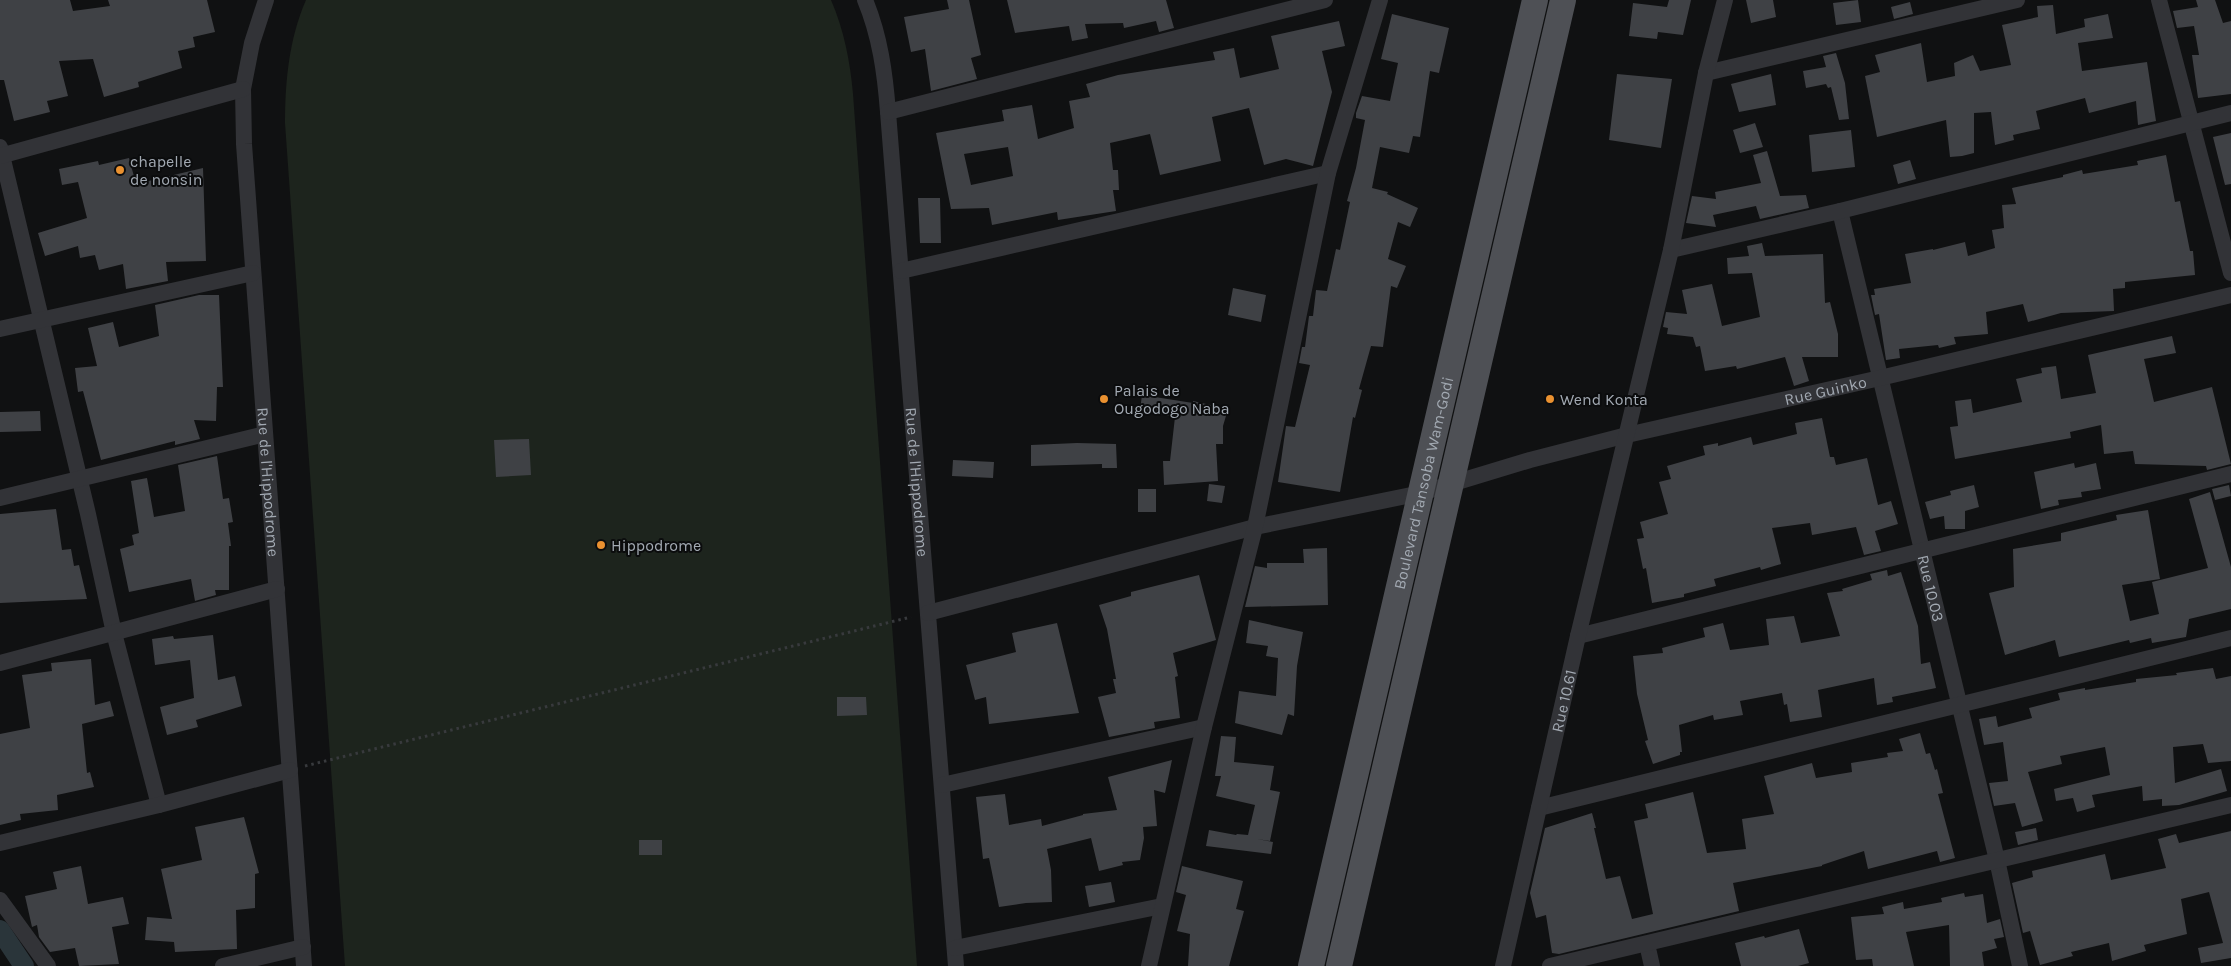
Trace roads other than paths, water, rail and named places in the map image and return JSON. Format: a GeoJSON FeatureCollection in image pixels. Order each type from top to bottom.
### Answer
{"type":"FeatureCollection","features":[{"type":"Feature","properties":{"kind":"main road","name":"Boulevard Tansoba Wam-Godi"},"geometry":{"type":"LineString","coordinates":[[1311,966],[1535,0]]}},
{"type":"Feature","properties":{"kind":"main road","name":"Boulevard Tansoba Wam-Godi"},"geometry":{"type":"LineString","coordinates":[[1339,966],[1563,0]]}},
{"type":"Feature","properties":{"kind":"street","name":"Rue de l'Hippodrome"},"geometry":{"type":"LineString","coordinates":[[266,0],[252,43],[243,89],[244,144],[304,966]]}},
{"type":"Feature","properties":{"kind":"street","name":"Rue de l'Hippodrome"},"geometry":{"type":"LineString","coordinates":[[865,0],[878,38],[884,68],[956,966]]}},
{"type":"Feature","properties":{"kind":"street"},"geometry":{"type":"LineString","coordinates":[[888,112],[1325,0]]}},
{"type":"Feature","properties":{"kind":"street"},"geometry":{"type":"LineString","coordinates":[[1149,966],[1204,728],[1255,527],[1328,173],[1380,0]]}},
{"type":"Feature","properties":{"kind":"street","name":"Rue 10.61"},"geometry":{"type":"LineString","coordinates":[[1504,966],[1578,636],[1671,250],[1706,73],[1725,0]]}},
{"type":"Feature","properties":{"kind":"street"},"geometry":{"type":"LineString","coordinates":[[1706,73],[2017,0]]}},
{"type":"Feature","properties":{"kind":"street"},"geometry":{"type":"LineString","coordinates":[[2159,0],[2231,273]]}},
{"type":"Feature","properties":{"kind":"street"},"geometry":{"type":"LineString","coordinates":[[158,805],[114,633],[80,479],[1,152],[243,89]]}},
{"type":"Feature","properties":{"kind":"street"},"geometry":{"type":"LineString","coordinates":[[1671,250],[1840,211],[2231,113]]}},
{"type":"Feature","properties":{"kind":"street"},"geometry":{"type":"LineString","coordinates":[[901,271],[1328,173]]}},
{"type":"Feature","properties":{"kind":"street","name":"Rue 10.03"},"geometry":{"type":"LineString","coordinates":[[1840,211],[1997,860],[2020,966]]}},
{"type":"Feature","properties":{"kind":"street"},"geometry":{"type":"LineString","coordinates":[[0,329],[253,273]]}},
{"type":"Feature","properties":{"kind":"street","name":"Rue Guinko"},"geometry":{"type":"LineString","coordinates":[[928,613],[1255,527],[1421,493],[1627,435],[1880,378],[2231,295]]}},
{"type":"Feature","properties":{"kind":"street"},"geometry":{"type":"LineString","coordinates":[[0,498],[265,434]]}},
{"type":"Feature","properties":{"kind":"street"},"geometry":{"type":"LineString","coordinates":[[1578,636],[2231,474]]}},
{"type":"Feature","properties":{"kind":"street"},"geometry":{"type":"LineString","coordinates":[[0,663],[277,589]]}},
{"type":"Feature","properties":{"kind":"street"},"geometry":{"type":"LineString","coordinates":[[1539,808],[2231,638]]}},
{"type":"Feature","properties":{"kind":"street"},"geometry":{"type":"LineString","coordinates":[[942,785],[1204,728]]}},
{"type":"Feature","properties":{"kind":"street"},"geometry":{"type":"LineString","coordinates":[[0,843],[158,805],[290,770]]}},
{"type":"Feature","properties":{"kind":"street"},"geometry":{"type":"LineString","coordinates":[[1550,966],[2231,805]]}},
{"type":"Feature","properties":{"kind":"street"},"geometry":{"type":"LineString","coordinates":[[0,900],[48,966]]}},
{"type":"Feature","properties":{"kind":"street"},"geometry":{"type":"LineString","coordinates":[[955,948],[1162,906]]}},
{"type":"Feature","properties":{"kind":"street"},"geometry":{"type":"LineString","coordinates":[[1647,944],[1652,966]]}},
{"type":"Feature","properties":{"kind":"street"},"geometry":{"type":"LineString","coordinates":[[223,966],[303,947]]}},
{"type":"Feature","properties":{"kind":"waterway"},"geometry":{"type":"LineString","coordinates":[[0,930],[24,966]]}},
{"type":"Feature","properties":{"kind":"place","name":"chapelle de nonsin"},"geometry":{"type":"Point","coordinates":[120,170]}},
{"type":"Feature","properties":{"kind":"place","name":"Palais de Ougodogo Naba"},"geometry":{"type":"Point","coordinates":[1104,399]}},
{"type":"Feature","properties":{"kind":"place","name":"Wend Konta"},"geometry":{"type":"Point","coordinates":[1550,399]}},
{"type":"Feature","properties":{"kind":"place","name":"Hippodrome"},"geometry":{"type":"Point","coordinates":[601,545]}}]}
